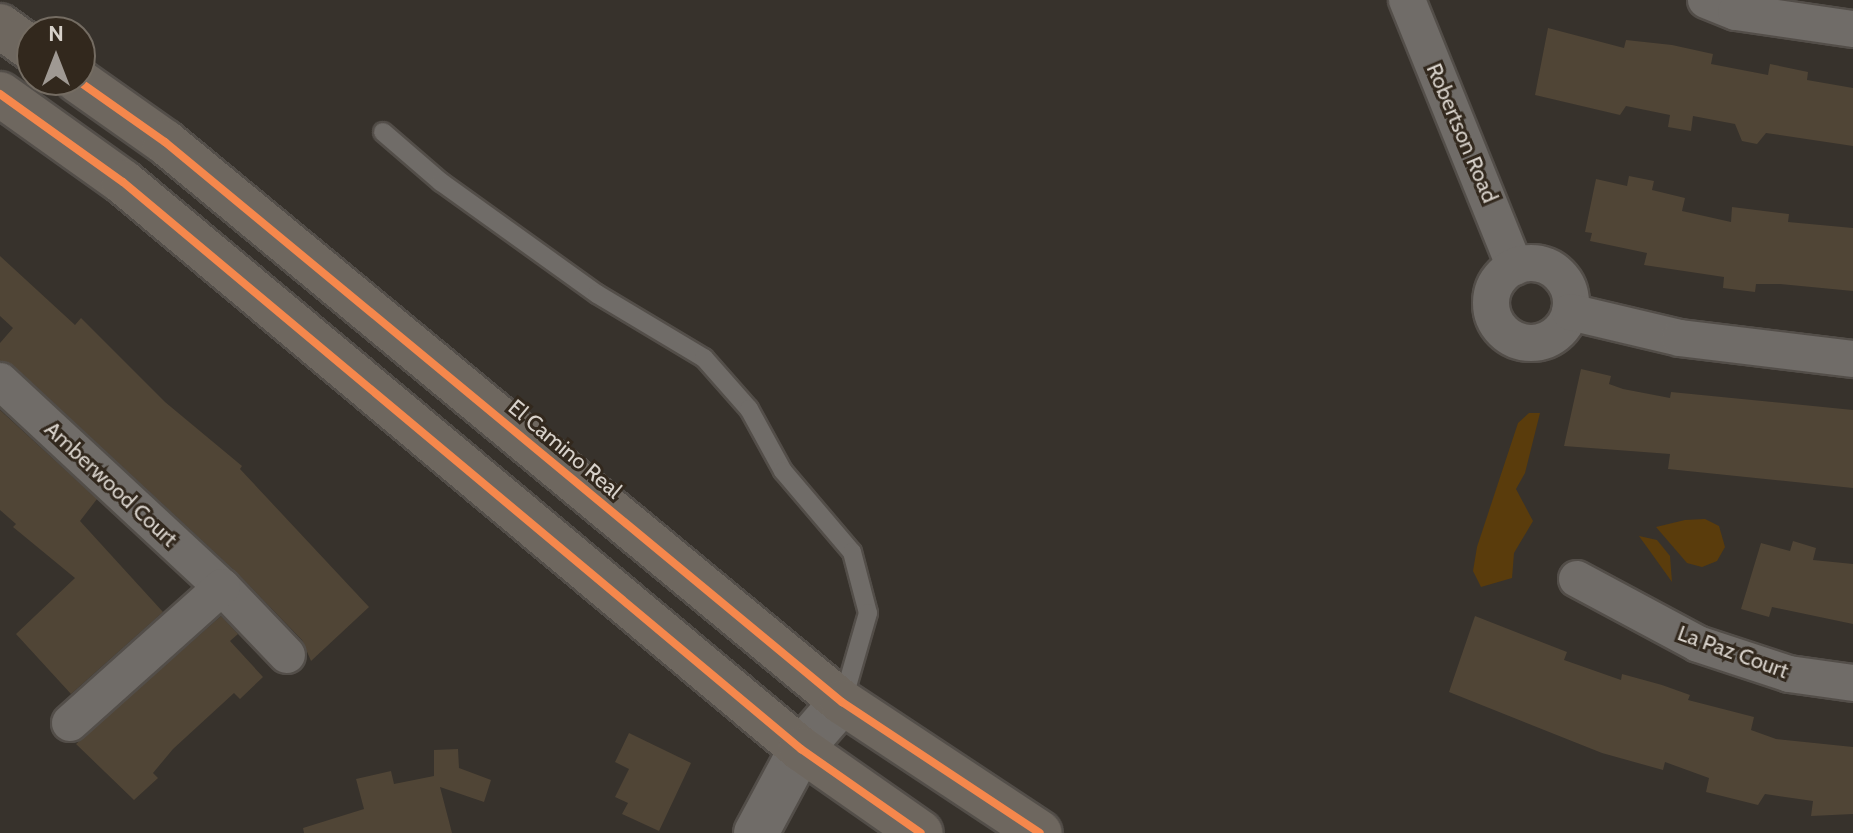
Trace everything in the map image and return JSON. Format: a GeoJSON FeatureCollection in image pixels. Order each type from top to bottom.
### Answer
{"type":"FeatureCollection","features":[{"type":"Feature","properties":{"kind":"main road","name":"El Camino Real"},"geometry":{"type":"LineString","coordinates":[[96,93],[175,149],[842,702],[1040,833]]}},
{"type":"Feature","properties":{"kind":"main road"},"geometry":{"type":"LineString","coordinates":[[0,94],[123,182],[801,749],[921,833]]}},
{"type":"Feature","properties":{"kind":"street","name":"Robertson Road"},"geometry":{"type":"LineString","coordinates":[[1407,0],[1515,267]]}},
{"type":"Feature","properties":{"kind":"street"},"geometry":{"type":"LineString","coordinates":[[1706,0],[1736,12],[1853,29]]}},
{"type":"Feature","properties":{"kind":"street"},"geometry":{"type":"LineString","coordinates":[[1528,264],[1554,270],[1570,291],[1570,312],[1562,329],[1540,342],[1527,343],[1504,332],[1496,322],[1492,297],[1496,284],[1515,267],[1528,264]]}},
{"type":"Feature","properties":{"kind":"street"},"geometry":{"type":"LineString","coordinates":[[1570,312],[1680,338],[1853,359]]}},
{"type":"Feature","properties":{"kind":"street","name":"Amberwood Court"},"geometry":{"type":"LineString","coordinates":[[0,381],[222,587],[287,655]]}},
{"type":"Feature","properties":{"kind":"street","name":"La Paz Court"},"geometry":{"type":"LineString","coordinates":[[1577,579],[1698,644],[1789,674],[1853,683]]}},
{"type":"Feature","properties":{"kind":"street"},"geometry":{"type":"LineString","coordinates":[[70,723],[222,587]]}},
{"type":"Feature","properties":{"kind":"street"},"geometry":{"type":"LineString","coordinates":[[756,833],[801,749],[842,702]]}},
{"type":"Feature","properties":{"kind":"lane"},"geometry":{"type":"LineString","coordinates":[[383,132],[441,182],[597,294],[704,358],[749,409],[783,471],[852,552],[868,613],[842,702]]}},
{"type":"Feature","properties":{"kind":"shaded area"},"geometry":{"type":"Polygon","coordinates":[[[1529,413],[1540,413],[1525,473],[1516,489],[1533,521],[1514,553],[1512,578],[1481,587],[1473,571],[1477,547],[1518,423],[1529,413]]]}},
{"type":"Feature","properties":{"kind":"shaded area"},"geometry":{"type":"Polygon","coordinates":[[[1705,519],[1719,526],[1725,547],[1717,561],[1702,567],[1687,563],[1656,527],[1705,519]]]}},
{"type":"Feature","properties":{"kind":"shaded area"},"geometry":{"type":"Polygon","coordinates":[[[1639,536],[1657,540],[1670,556],[1672,582],[1639,536]]]}},
{"type":"Feature","properties":{"kind":"building"},"geometry":{"type":"Polygon","coordinates":[[[1548,28],[1624,48],[1626,40],[1672,45],[1713,54],[1711,64],[1768,75],[1770,64],[1808,72],[1807,80],[1853,88],[1853,146],[1766,133],[1757,144],[1742,141],[1735,124],[1693,116],[1691,131],[1668,127],[1670,115],[1626,106],[1620,115],[1535,95],[1548,28]]]}},
{"type":"Feature","properties":{"kind":"building"},"geometry":{"type":"Polygon","coordinates":[[[1629,176],[1654,181],[1652,190],[1685,198],[1682,211],[1731,222],[1732,207],[1789,214],[1788,222],[1853,228],[1853,291],[1780,284],[1756,284],[1755,292],[1723,288],[1724,277],[1644,265],[1647,253],[1590,241],[1592,233],[1585,232],[1596,179],[1627,186],[1629,176]]]}},
{"type":"Feature","properties":{"kind":"building"},"geometry":{"type":"Polygon","coordinates":[[[0,256],[75,325],[81,318],[165,402],[242,466],[240,469],[369,607],[311,661],[302,640],[236,572],[14,366],[0,361],[0,343],[13,328],[0,316],[0,256]]]}},
{"type":"Feature","properties":{"kind":"building"},"geometry":{"type":"Polygon","coordinates":[[[1581,369],[1611,376],[1609,384],[1623,389],[1670,398],[1671,392],[1853,410],[1853,488],[1668,469],[1670,454],[1564,446],[1581,369]]]}},
{"type":"Feature","properties":{"kind":"building"},"geometry":{"type":"Polygon","coordinates":[[[0,410],[97,499],[80,521],[163,612],[71,694],[16,634],[75,578],[13,527],[16,524],[0,510],[0,410]]]}},
{"type":"Feature","properties":{"kind":"building"},"geometry":{"type":"Polygon","coordinates":[[[1793,541],[1816,548],[1813,560],[1853,564],[1853,624],[1772,607],[1769,617],[1741,609],[1761,543],[1790,551],[1793,541]]]}},
{"type":"Feature","properties":{"kind":"building"},"geometry":{"type":"Polygon","coordinates":[[[221,616],[238,634],[230,641],[263,677],[240,699],[234,693],[173,749],[153,773],[158,778],[134,800],[76,744],[221,616]]]}},
{"type":"Feature","properties":{"kind":"building"},"geometry":{"type":"Polygon","coordinates":[[[1475,616],[1567,652],[1564,660],[1621,680],[1622,674],[1662,685],[1690,695],[1688,700],[1754,717],[1751,730],[1776,739],[1853,747],[1853,814],[1811,816],[1813,801],[1765,794],[1758,805],[1706,792],[1709,778],[1665,762],[1663,770],[1602,753],[1449,692],[1475,616]]]}},
{"type":"Feature","properties":{"kind":"building"},"geometry":{"type":"Polygon","coordinates":[[[629,733],[691,763],[659,831],[622,814],[628,803],[615,797],[629,769],[615,762],[629,733]]]}},
{"type":"Feature","properties":{"kind":"building"},"geometry":{"type":"Polygon","coordinates":[[[458,749],[459,768],[491,780],[484,802],[440,787],[452,833],[304,833],[303,828],[364,809],[356,779],[391,771],[394,784],[434,776],[434,750],[458,749]]]}},
{"type":"Feature","properties":{"kind":"cycle path"},"geometry":{"type":"LineString","coordinates":[[96,93],[165,142],[842,702],[1040,833]]}},
{"type":"Feature","properties":{"kind":"cycle path"},"geometry":{"type":"LineString","coordinates":[[0,94],[123,182],[801,749],[921,833]]}}]}
